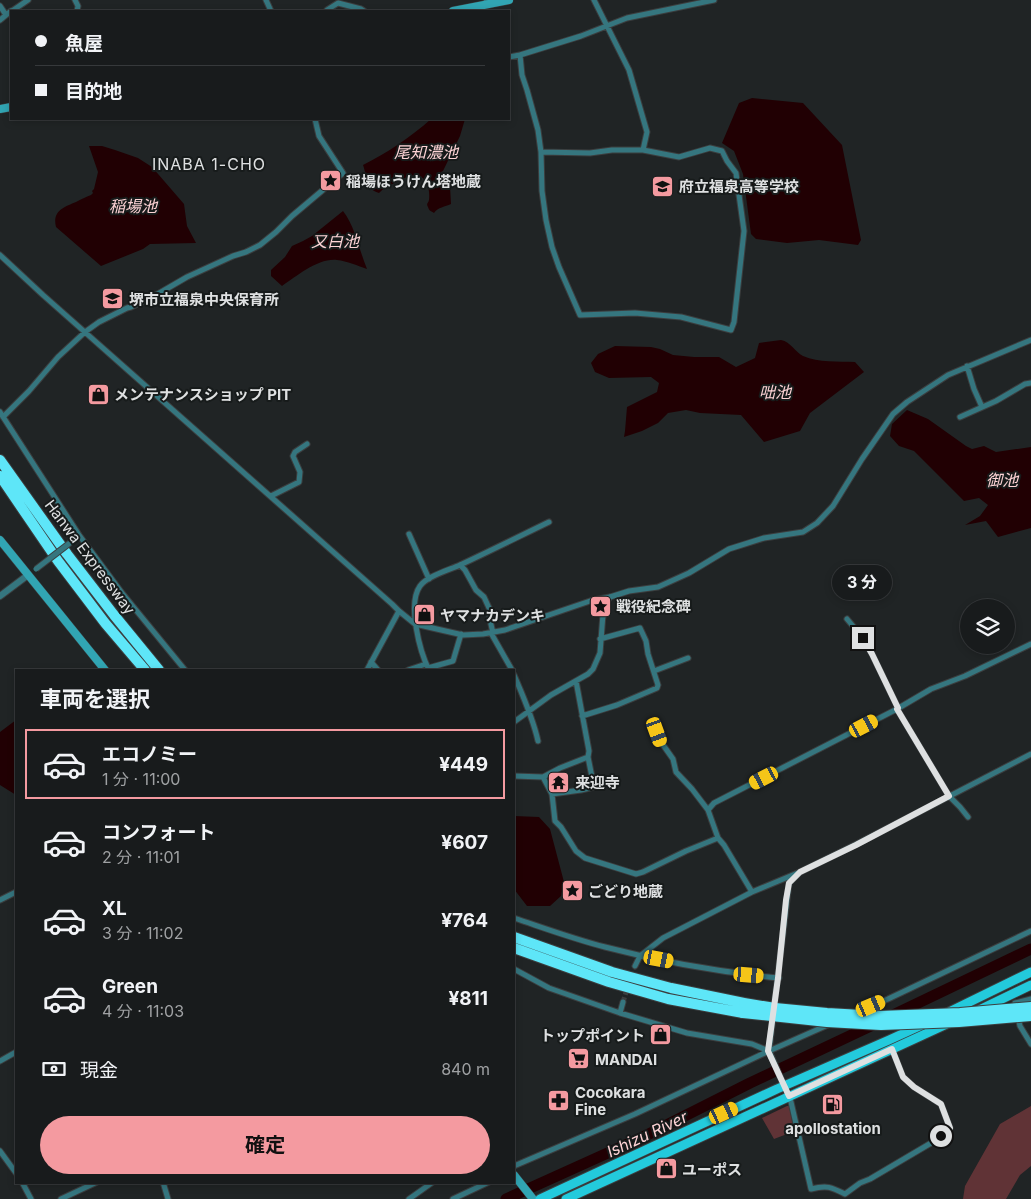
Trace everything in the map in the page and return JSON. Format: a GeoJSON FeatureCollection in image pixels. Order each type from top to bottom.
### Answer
{"type":"FeatureCollection","features":[{"type":"Feature","properties":{"kind":"highway","name":"Hanwa Expressway"},"geometry":{"type":"LineString","coordinates":[[0,460],[67,554],[158,669]]}},
{"type":"Feature","properties":{"kind":"highway","name":"Hanwa Expressway"},"geometry":{"type":"LineString","coordinates":[[0,476],[58,561],[105,623],[144,669]]}},
{"type":"Feature","properties":{"kind":"highway"},"geometry":{"type":"LineString","coordinates":[[515,937],[612,972],[774,1017],[881,1025],[959,1022],[1031,1016]]}},
{"type":"Feature","properties":{"kind":"highway"},"geometry":{"type":"LineString","coordinates":[[515,948],[609,982],[668,999],[743,1008],[775,1008],[879,1016],[960,1013],[1031,1007]]}},
{"type":"Feature","properties":{"kind":"main road"},"geometry":{"type":"LineString","coordinates":[[458,10],[509,0]]}},
{"type":"Feature","properties":{"kind":"main road"},"geometry":{"type":"LineString","coordinates":[[0,540],[104,669]]}},
{"type":"Feature","properties":{"kind":"main road"},"geometry":{"type":"LineString","coordinates":[[540,1199],[783,1082],[889,1040],[1031,972]]}},
{"type":"Feature","properties":{"kind":"main road"},"geometry":{"type":"LineString","coordinates":[[566,1199],[892,1049],[1014,998],[1031,985]]}},
{"type":"Feature","properties":{"kind":"main road"},"geometry":{"type":"LineString","coordinates":[[515,1176],[531,1196]]}},
{"type":"Feature","properties":{"kind":"street"},"geometry":{"type":"LineString","coordinates":[[14,10],[28,0]]}},
{"type":"Feature","properties":{"kind":"street"},"geometry":{"type":"LineString","coordinates":[[594,0],[629,70],[647,132],[643,150]]}},
{"type":"Feature","properties":{"kind":"street"},"geometry":{"type":"LineString","coordinates":[[510,57],[581,36],[627,18],[714,0]]}},
{"type":"Feature","properties":{"kind":"street"},"geometry":{"type":"LineString","coordinates":[[327,10],[338,3],[363,10]]}},
{"type":"Feature","properties":{"kind":"street"},"geometry":{"type":"LineString","coordinates":[[520,55],[522,75],[528,90],[538,130],[546,220],[559,267],[580,315],[635,313],[681,317],[731,330],[734,322],[744,231],[736,173],[727,162],[722,151],[710,148],[679,157],[643,150],[612,150],[590,153],[541,152]]}},
{"type":"Feature","properties":{"kind":"street"},"geometry":{"type":"LineString","coordinates":[[184,669],[77,537],[2,415],[29,391],[58,357],[99,322],[156,295],[187,277],[260,245],[344,173],[319,136],[315,120]]}},
{"type":"Feature","properties":{"kind":"street"},"geometry":{"type":"LineString","coordinates":[[0,254],[43,295],[271,496],[399,612],[414,624],[461,634],[484,634],[506,630],[593,600],[629,591],[658,587],[688,573],[729,549],[764,538],[803,532],[816,523],[833,506],[893,414],[907,402],[948,375],[1031,340]]}},
{"type":"Feature","properties":{"kind":"street"},"geometry":{"type":"LineString","coordinates":[[968,366],[974,389],[982,408]]}},
{"type":"Feature","properties":{"kind":"street"},"geometry":{"type":"LineString","coordinates":[[960,417],[996,401],[1025,384],[1031,383]]}},
{"type":"Feature","properties":{"kind":"street"},"geometry":{"type":"LineString","coordinates":[[271,496],[299,482],[300,472],[293,456],[295,452],[307,444]]}},
{"type":"Feature","properties":{"kind":"street"},"geometry":{"type":"LineString","coordinates":[[428,667],[414,624],[415,599],[420,586],[429,579],[550,522]]}},
{"type":"Feature","properties":{"kind":"street"},"geometry":{"type":"LineString","coordinates":[[409,534],[429,579]]}},
{"type":"Feature","properties":{"kind":"street"},"geometry":{"type":"LineString","coordinates":[[0,596],[77,537]]}},
{"type":"Feature","properties":{"kind":"street"},"geometry":{"type":"LineString","coordinates":[[460,565],[465,570],[476,590],[484,597],[490,610],[492,633],[511,669]]}},
{"type":"Feature","properties":{"kind":"street"},"geometry":{"type":"LineString","coordinates":[[515,721],[551,695],[588,674],[593,669],[600,653],[602,617],[610,597]]}},
{"type":"Feature","properties":{"kind":"street"},"geometry":{"type":"LineString","coordinates":[[593,600],[602,617]]}},
{"type":"Feature","properties":{"kind":"street"},"geometry":{"type":"LineString","coordinates":[[368,669],[399,612]]}},
{"type":"Feature","properties":{"kind":"street"},"geometry":{"type":"LineString","coordinates":[[847,619],[863,638],[897,708],[949,796],[968,818]]}},
{"type":"Feature","properties":{"kind":"street"},"geometry":{"type":"LineString","coordinates":[[582,716],[617,705],[657,688],[658,685],[646,641],[640,628],[600,639]]}},
{"type":"Feature","properties":{"kind":"street"},"geometry":{"type":"LineString","coordinates":[[415,669],[453,661],[461,634]]}},
{"type":"Feature","properties":{"kind":"street"},"geometry":{"type":"LineString","coordinates":[[708,810],[714,803],[930,689],[965,676],[1031,644]]}},
{"type":"Feature","properties":{"kind":"street"},"geometry":{"type":"LineString","coordinates":[[654,671],[688,658]]}},
{"type":"Feature","properties":{"kind":"street"},"geometry":{"type":"LineString","coordinates":[[371,662],[377,669]]}},
{"type":"Feature","properties":{"kind":"street"},"geometry":{"type":"LineString","coordinates":[[515,677],[529,711],[538,742]]}},
{"type":"Feature","properties":{"kind":"street"},"geometry":{"type":"LineString","coordinates":[[552,794],[594,787],[576,681]]}},
{"type":"Feature","properties":{"kind":"street"},"geometry":{"type":"LineString","coordinates":[[657,732],[661,742],[673,759],[676,772],[708,810],[718,838],[752,892]]}},
{"type":"Feature","properties":{"kind":"street"},"geometry":{"type":"LineString","coordinates":[[635,966],[640,956],[663,938],[752,892],[800,872],[856,845],[1031,754]]}},
{"type":"Feature","properties":{"kind":"street"},"geometry":{"type":"LineString","coordinates":[[515,776],[543,777],[560,768],[588,758]]}},
{"type":"Feature","properties":{"kind":"street"},"geometry":{"type":"LineString","coordinates":[[543,777],[552,794],[555,821],[561,827],[576,852],[585,858],[636,874],[718,838]]}},
{"type":"Feature","properties":{"kind":"street"},"geometry":{"type":"LineString","coordinates":[[800,872],[789,883],[768,1051],[789,1096],[811,1189],[823,1186],[831,1187],[845,1194],[948,1132],[950,1128],[941,1104],[914,1087],[903,1077],[892,1049]]}},
{"type":"Feature","properties":{"kind":"street"},"geometry":{"type":"LineString","coordinates":[[0,900],[15,892]]}},
{"type":"Feature","properties":{"kind":"street"},"geometry":{"type":"LineString","coordinates":[[515,918],[640,956],[734,973],[778,978]]}},
{"type":"Feature","properties":{"kind":"street"},"geometry":{"type":"LineString","coordinates":[[515,1166],[635,1114],[768,1051],[888,999],[1031,931]]}},
{"type":"Feature","properties":{"kind":"street"},"geometry":{"type":"LineString","coordinates":[[515,971],[549,988],[620,1013],[687,1033],[752,1044],[768,1051]]}},
{"type":"Feature","properties":{"kind":"street"},"geometry":{"type":"LineString","coordinates":[[1031,999],[1014,998],[1020,1026],[1031,1044]]}},
{"type":"Feature","properties":{"kind":"street"},"geometry":{"type":"LineString","coordinates":[[620,1013],[623,1002]]}},
{"type":"Feature","properties":{"kind":"street"},"geometry":{"type":"LineString","coordinates":[[0,1061],[15,1053]]}},
{"type":"Feature","properties":{"kind":"street"},"geometry":{"type":"LineString","coordinates":[[0,1151],[15,1172]]}},
{"type":"Feature","properties":{"kind":"street"},"geometry":{"type":"LineString","coordinates":[[23,1184],[31,1199]]}},
{"type":"Feature","properties":{"kind":"street"},"geometry":{"type":"LineString","coordinates":[[60,1199],[93,1184]]}},
{"type":"Feature","properties":{"kind":"street"},"geometry":{"type":"LineString","coordinates":[[164,1184],[168,1199]]}},
{"type":"Feature","properties":{"kind":"street"},"geometry":{"type":"LineString","coordinates":[[409,1199],[430,1184]]}},
{"type":"Feature","properties":{"kind":"street"},"geometry":{"type":"LineString","coordinates":[[453,1199],[485,1184]]}},
{"type":"Feature","properties":{"kind":"shaded area"},"geometry":{"type":"Polygon","coordinates":[[[789,1106],[793,1126],[787,1134],[774,1139],[762,1118],[789,1106]]]}},
{"type":"Feature","properties":{"kind":"shaded area"},"geometry":{"type":"Polygon","coordinates":[[[1031,1106],[1031,1166],[1020,1175],[1006,1199],[963,1199],[965,1186],[1000,1124],[1031,1106]]]}},
{"type":"Feature","properties":{"kind":"water"},"geometry":{"type":"Polygon","coordinates":[[[752,98],[803,103],[842,145],[861,240],[858,245],[819,240],[787,243],[756,239],[751,234],[743,174],[734,151],[722,143],[739,103],[752,98]]]}},
{"type":"Feature","properties":{"kind":"water","name":"尾知濃池"},"geometry":{"type":"Polygon","coordinates":[[[430,120],[465,120],[460,136],[441,172],[441,175],[451,176],[451,204],[440,208],[434,213],[427,206],[429,189],[422,177],[409,176],[388,186],[379,193],[369,186],[363,165],[399,144],[430,120]]]}},
{"type":"Feature","properties":{"kind":"water","name":"稲場池"},"geometry":{"type":"Polygon","coordinates":[[[89,146],[102,146],[115,150],[138,158],[152,167],[184,204],[187,226],[196,243],[150,244],[143,249],[101,266],[56,227],[56,217],[60,210],[93,193],[98,172],[89,146]]]}},
{"type":"Feature","properties":{"kind":"water","name":"又白池"},"geometry":{"type":"Polygon","coordinates":[[[343,211],[354,232],[367,269],[345,261],[330,260],[308,268],[282,286],[271,276],[271,270],[285,257],[292,246],[312,236],[343,211]]]}},
{"type":"Feature","properties":{"kind":"water","name":"咄池"},"geometry":{"type":"Polygon","coordinates":[[[781,340],[788,343],[803,356],[822,361],[855,362],[864,372],[810,413],[800,431],[764,442],[741,415],[700,413],[686,410],[668,413],[658,423],[624,437],[627,407],[657,392],[659,383],[651,377],[609,378],[595,372],[591,363],[598,354],[615,346],[651,347],[673,355],[719,357],[736,367],[755,358],[759,343],[781,340]]]}},
{"type":"Feature","properties":{"kind":"water","name":"御池"},"geometry":{"type":"Polygon","coordinates":[[[907,410],[928,419],[972,449],[984,446],[996,452],[1031,447],[1031,528],[998,537],[986,521],[965,525],[980,516],[988,505],[979,498],[964,501],[914,451],[899,446],[890,436],[892,424],[907,410]]]}},
{"type":"Feature","properties":{"kind":"water"},"geometry":{"type":"Polygon","coordinates":[[[15,721],[15,794],[0,785],[0,732],[15,721]]]}},
{"type":"Feature","properties":{"kind":"water"},"geometry":{"type":"Polygon","coordinates":[[[515,816],[539,817],[550,829],[564,882],[561,896],[550,906],[527,906],[515,890],[515,816]]]}},
{"type":"Feature","properties":{"kind":"waterway","name":"Ishizu River"},"geometry":{"type":"LineString","coordinates":[[891,1016],[1031,949]]}},
{"type":"Feature","properties":{"kind":"waterway","name":"Ishizu River"},"geometry":{"type":"LineString","coordinates":[[506,1199],[643,1137],[750,1083],[877,1023]]}},
{"type":"Feature","properties":{"kind":"tunnel"},"geometry":{"type":"LineString","coordinates":[[623,1002],[628,986]]}},
{"type":"Feature","properties":{"kind":"place","name":"稲場ほうけん塔地蔵"},"geometry":{"type":"Point","coordinates":[330,181]}},
{"type":"Feature","properties":{"kind":"place","name":"府立福泉高等学校"},"geometry":{"type":"Point","coordinates":[663,186]}},
{"type":"Feature","properties":{"kind":"place","name":"堺市立福泉中央保育所"},"geometry":{"type":"Point","coordinates":[113,299]}},
{"type":"Feature","properties":{"kind":"place","name":"メンテナンスショップ PIT"},"geometry":{"type":"Point","coordinates":[98,394]}},
{"type":"Feature","properties":{"kind":"place","name":"戦役紀念碑"},"geometry":{"type":"Point","coordinates":[600,606]}},
{"type":"Feature","properties":{"kind":"place","name":"ヤマナカデンキ"},"geometry":{"type":"Point","coordinates":[424,615]}},
{"type":"Feature","properties":{"kind":"place","name":"来迎寺"},"geometry":{"type":"Point","coordinates":[559,782]}},
{"type":"Feature","properties":{"kind":"place","name":"ごどり地蔵"},"geometry":{"type":"Point","coordinates":[572,891]}},
{"type":"Feature","properties":{"kind":"place","name":"トップポイント"},"geometry":{"type":"Point","coordinates":[661,1035]}},
{"type":"Feature","properties":{"kind":"place","name":"MANDAI"},"geometry":{"type":"Point","coordinates":[579,1059]}},
{"type":"Feature","properties":{"kind":"place","name":"Cocokara Fine"},"geometry":{"type":"Point","coordinates":[559,1101]}},
{"type":"Feature","properties":{"kind":"place","name":"apollostation"},"geometry":{"type":"Point","coordinates":[833,1105]}},
{"type":"Feature","properties":{"kind":"place","name":"ユーポス"},"geometry":{"type":"Point","coordinates":[666,1169]}},
{"type":"Feature","properties":{"kind":"district","name":"INABA 1-CHO"},"geometry":{"type":"Point","coordinates":[209,164]}},
{"type":"Feature","properties":{"kind":"route"},"geometry":{"type":"LineString","coordinates":[[863,638],[897,709],[949,796],[800,872],[789,883],[768,1051],[789,1096],[892,1049],[903,1077],[914,1087],[941,1104],[950,1128],[948,1132],[941,1136]]}}]}
